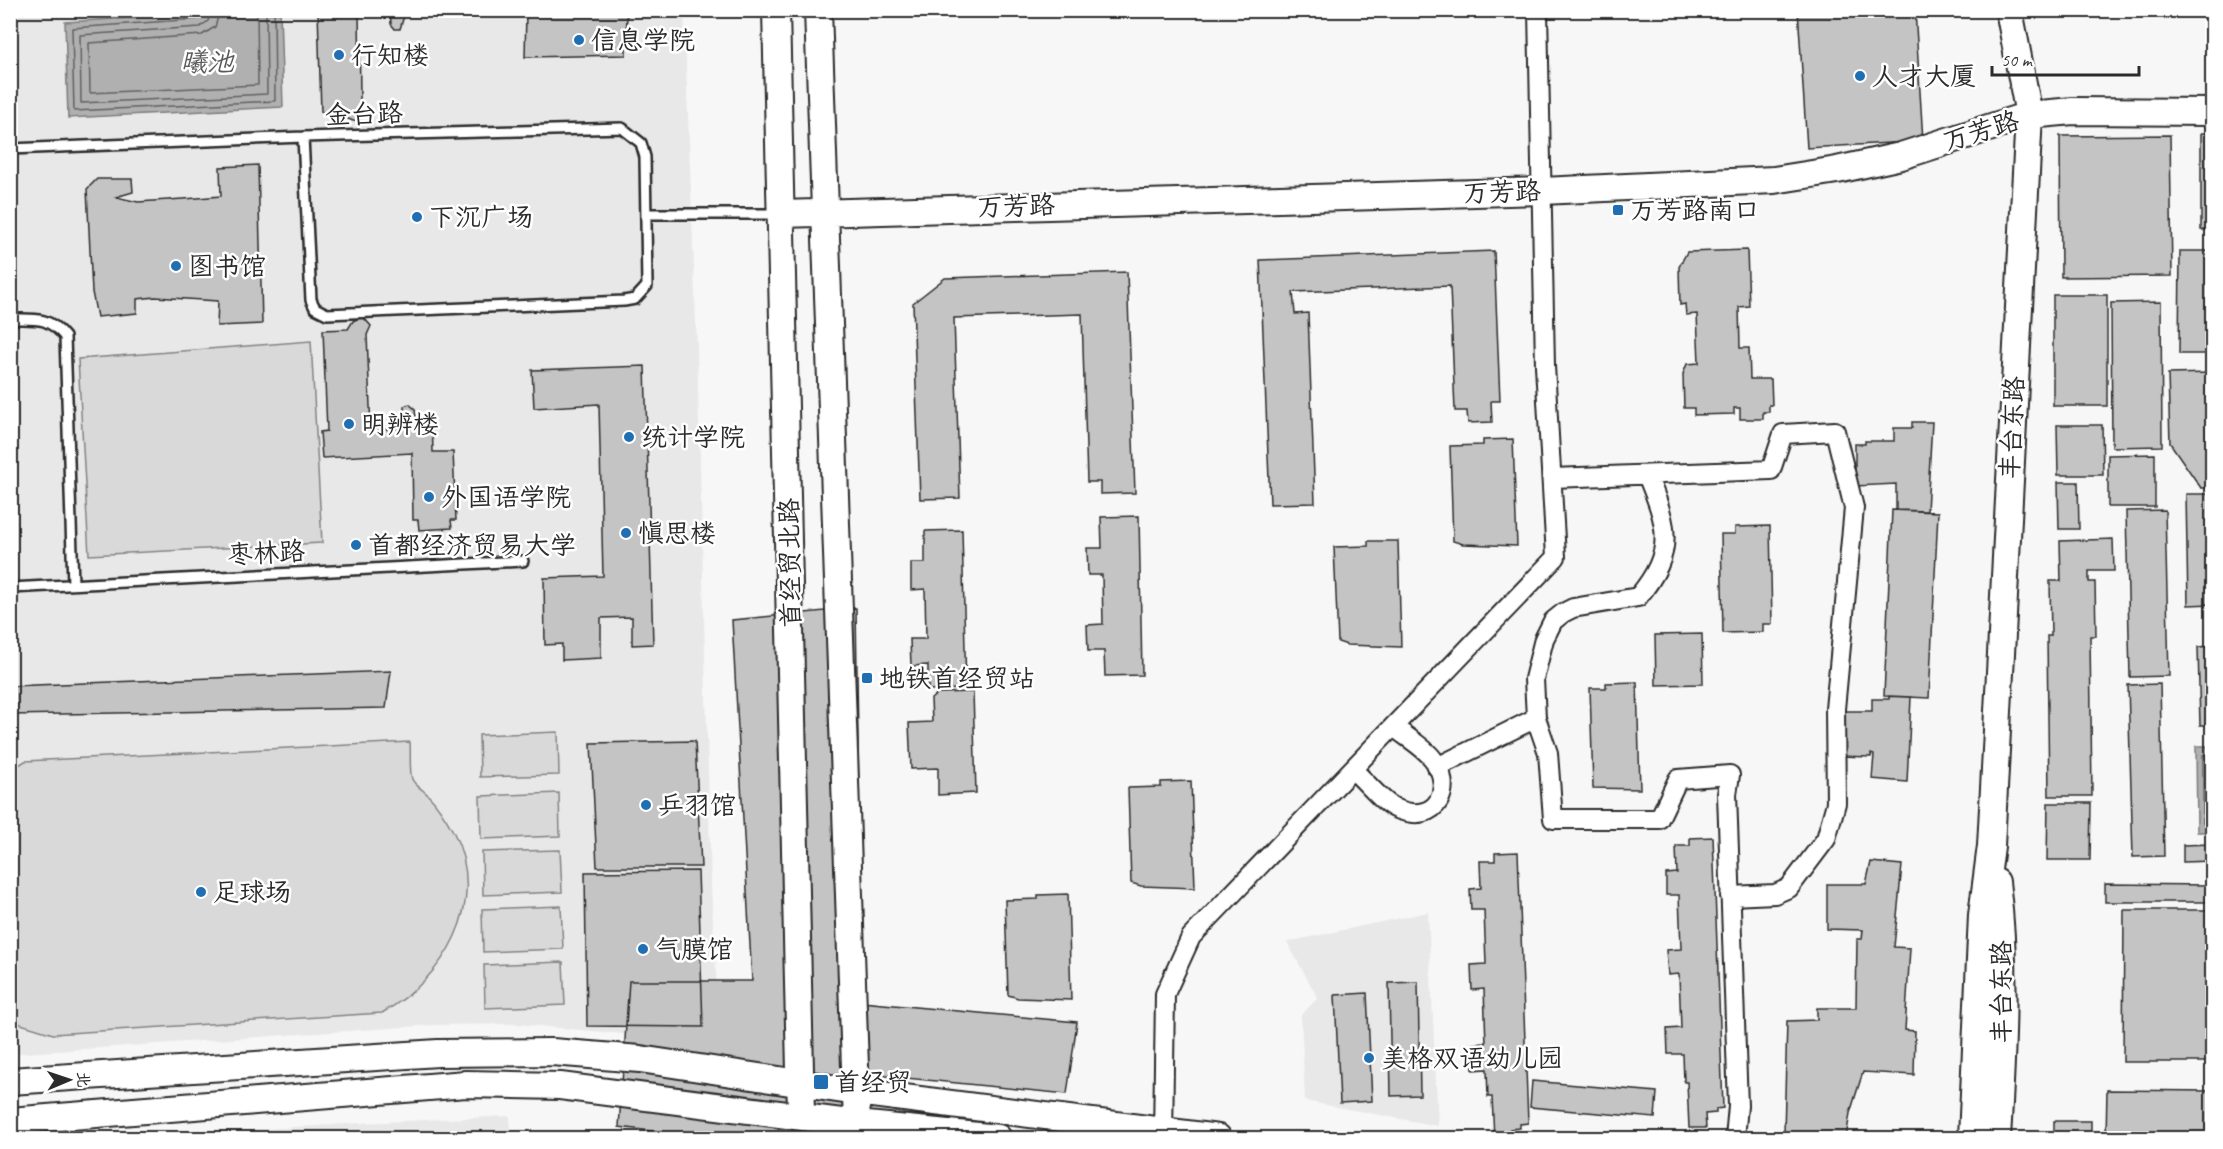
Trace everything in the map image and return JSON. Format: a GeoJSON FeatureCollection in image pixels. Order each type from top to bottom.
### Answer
{"type":"FeatureCollection","features":[{"type":"Feature","properties":{"kind":"street","name":"首经贸北路"},"geometry":{"type":"LineString","coordinates":[[776,10],[801,1115]]}},
{"type":"Feature","properties":{"kind":"street","name":"首经贸北路"},"geometry":{"type":"LineString","coordinates":[[819,10],[824,212],[857,1124]]}},
{"type":"Feature","properties":{"kind":"street"},"geometry":{"type":"LineString","coordinates":[[1162,1136],[1165,994],[1191,937],[1556,557],[1545,366],[1538,10]]}},
{"type":"Feature","properties":{"kind":"street","name":"丰台东路"},"geometry":{"type":"LineString","coordinates":[[1972,1138],[1982,915],[1990,846],[2029,116],[2009,10]]}},
{"type":"Feature","properties":{"kind":"street","name":"万芳路"},"geometry":{"type":"LineString","coordinates":[[782,214],[1542,191],[1806,176],[1901,156],[2029,116],[2073,111],[2212,112]]}},
{"type":"Feature","properties":{"kind":"street"},"geometry":{"type":"LineString","coordinates":[[1552,478],[1771,470],[1783,434],[1835,431],[1854,508],[1835,709],[1836,803],[1826,839],[1790,888],[1775,894],[1730,896]]}},
{"type":"Feature","properties":{"kind":"street"},"geometry":{"type":"LineString","coordinates":[[1647,475],[1660,506],[1667,545],[1653,579],[1638,597],[1573,608],[1553,621],[1545,639],[1534,679],[1536,718],[1548,753],[1553,819],[1659,819],[1678,779],[1730,775],[1726,794],[1738,1106],[1735,1138]]}},
{"type":"Feature","properties":{"kind":"street"},"geometry":{"type":"LineString","coordinates":[[1437,767],[1536,718]]}},
{"type":"Feature","properties":{"kind":"street"},"geometry":{"type":"LineString","coordinates":[[1353,770],[1395,808],[1414,815],[1425,814],[1436,806],[1442,790],[1441,775],[1433,759],[1394,727]]}},
{"type":"Feature","properties":{"kind":"street","name":"丰台东路"},"geometry":{"type":"LineString","coordinates":[[1990,846],[2000,916],[2002,996],[1998,1138]]}},
{"type":"Feature","properties":{"kind":"street"},"geometry":{"type":"LineString","coordinates":[[10,1081],[438,1053],[552,1053],[632,1059],[1162,1136],[1218,1138]]}},
{"type":"Feature","properties":{"kind":"street"},"geometry":{"type":"LineString","coordinates":[[631,1094],[639,1076],[632,1059]]}},
{"type":"Feature","properties":{"kind":"street"},"geometry":{"type":"LineString","coordinates":[[10,1121],[466,1084],[560,1086],[801,1115],[857,1124],[998,1138]]}},
{"type":"Feature","properties":{"kind":"lane","name":"金台路"},"geometry":{"type":"LineString","coordinates":[[10,149],[303,137],[622,128],[641,143],[645,157],[647,286],[635,299],[327,314],[315,308],[311,300],[303,137]]}},
{"type":"Feature","properties":{"kind":"lane"},"geometry":{"type":"LineString","coordinates":[[646,214],[782,214]]}},
{"type":"Feature","properties":{"kind":"lane"},"geometry":{"type":"LineString","coordinates":[[10,319],[40,319],[55,324],[65,337],[73,584]]}},
{"type":"Feature","properties":{"kind":"lane","name":"枣林路"},"geometry":{"type":"LineString","coordinates":[[10,588],[523,561]]}},
{"type":"Feature","properties":{"kind":"shaded area","name":"首都经济贸易大学"},"geometry":{"type":"Polygon","coordinates":[[[11,11],[684,11],[697,347],[711,887],[720,1043],[517,1024],[435,1025],[11,1054],[11,11]]]}},
{"type":"Feature","properties":{"kind":"shaded area"},"geometry":{"type":"Polygon","coordinates":[[[311,341],[322,543],[89,555],[78,359],[311,341]]]}},
{"type":"Feature","properties":{"kind":"shaded area"},"geometry":{"type":"Polygon","coordinates":[[[558,732],[559,775],[480,777],[479,735],[558,732]]]}},
{"type":"Feature","properties":{"kind":"shaded area"},"geometry":{"type":"Polygon","coordinates":[[[410,742],[412,779],[435,803],[454,833],[464,860],[466,886],[463,912],[455,936],[442,959],[425,980],[405,998],[382,1013],[53,1034],[11,1021],[11,770],[25,761],[410,742]]]}},
{"type":"Feature","properties":{"kind":"shaded area"},"geometry":{"type":"Polygon","coordinates":[[[559,793],[560,836],[481,839],[480,796],[559,793]]]}},
{"type":"Feature","properties":{"kind":"shaded area"},"geometry":{"type":"Polygon","coordinates":[[[560,850],[562,892],[483,895],[482,852],[560,850]]]}},
{"type":"Feature","properties":{"kind":"shaded area"},"geometry":{"type":"Polygon","coordinates":[[[561,906],[563,949],[483,952],[482,909],[561,906]]]}},
{"type":"Feature","properties":{"kind":"shaded area","name":"美格双语幼儿园"},"geometry":{"type":"Polygon","coordinates":[[[1428,912],[1438,1126],[1305,1101],[1301,1015],[1318,998],[1287,942],[1428,912]]]}},
{"type":"Feature","properties":{"kind":"shaded area"},"geometry":{"type":"Polygon","coordinates":[[[563,962],[565,1005],[485,1008],[484,965],[563,962]]]}},
{"type":"Feature","properties":{"kind":"shaded area"},"geometry":{"type":"Polygon","coordinates":[[[510,1116],[511,1138],[111,1138],[363,1123],[510,1116]]]}},
{"type":"Feature","properties":{"kind":"water","name":"曦池"},"geometry":{"type":"Polygon","coordinates":[[[242,11],[280,11],[283,107],[68,118],[65,22],[242,11]]]}},
{"type":"Feature","properties":{"kind":"water"},"geometry":{"type":"Polygon","coordinates":[[[2196,746],[2212,746],[2212,832],[2197,832],[2196,746]]]}},
{"type":"Feature","properties":{"kind":"building","name":"行知楼"},"geometry":{"type":"Polygon","coordinates":[[[318,10],[359,10],[360,99],[365,107],[361,119],[353,121],[346,118],[345,111],[321,112],[318,10]]]}},
{"type":"Feature","properties":{"kind":"building","name":"行知楼"},"geometry":{"type":"Polygon","coordinates":[[[390,10],[418,10],[418,16],[404,16],[400,29],[395,29],[391,24],[390,10]]]}},
{"type":"Feature","properties":{"kind":"building"},"geometry":{"type":"Polygon","coordinates":[[[627,10],[626,55],[525,57],[526,13],[627,10]]]}},
{"type":"Feature","properties":{"kind":"building","name":"人才大厦"},"geometry":{"type":"Polygon","coordinates":[[[1798,10],[1915,10],[1923,141],[1807,148],[1798,10]]]}},
{"type":"Feature","properties":{"kind":"building"},"geometry":{"type":"Polygon","coordinates":[[[2201,133],[2212,133],[2212,230],[2201,230],[2201,133]]]}},
{"type":"Feature","properties":{"kind":"building"},"geometry":{"type":"Polygon","coordinates":[[[2170,135],[2172,276],[2061,277],[2060,136],[2170,135]]]}},
{"type":"Feature","properties":{"kind":"building","name":"图书馆"},"geometry":{"type":"Polygon","coordinates":[[[258,165],[262,324],[217,326],[218,301],[155,297],[137,299],[137,313],[97,317],[92,292],[87,189],[97,179],[132,179],[133,192],[116,197],[138,202],[221,196],[220,167],[258,165]]]}},
{"type":"Feature","properties":{"kind":"building"},"geometry":{"type":"Polygon","coordinates":[[[1747,250],[1749,306],[1739,307],[1740,348],[1749,348],[1750,379],[1771,379],[1772,405],[1769,405],[1769,412],[1763,412],[1763,419],[1740,419],[1740,408],[1734,408],[1734,414],[1694,415],[1694,408],[1684,408],[1683,374],[1687,364],[1699,363],[1697,314],[1686,315],[1685,304],[1680,305],[1679,267],[1687,252],[1747,250]]]}},
{"type":"Feature","properties":{"kind":"building"},"geometry":{"type":"Polygon","coordinates":[[[1494,251],[1500,401],[1491,401],[1492,422],[1468,423],[1467,411],[1455,411],[1450,286],[1293,292],[1295,314],[1308,313],[1315,503],[1270,504],[1260,260],[1494,251]]]}},
{"type":"Feature","properties":{"kind":"building"},"geometry":{"type":"Polygon","coordinates":[[[2180,251],[2212,251],[2212,354],[2179,354],[2180,251]]]}},
{"type":"Feature","properties":{"kind":"building"},"geometry":{"type":"Polygon","coordinates":[[[1127,272],[1135,493],[1100,494],[1100,482],[1087,482],[1082,314],[954,318],[960,498],[920,499],[913,303],[945,278],[1127,272]]]}},
{"type":"Feature","properties":{"kind":"building"},"geometry":{"type":"Polygon","coordinates":[[[2053,295],[2107,295],[2107,406],[2053,406],[2053,295]]]}},
{"type":"Feature","properties":{"kind":"building"},"geometry":{"type":"Polygon","coordinates":[[[2161,302],[2162,446],[2112,447],[2111,303],[2161,302]]]}},
{"type":"Feature","properties":{"kind":"building","name":"明辨楼"},"geometry":{"type":"Polygon","coordinates":[[[364,318],[371,326],[367,335],[371,430],[404,428],[404,406],[409,404],[415,409],[416,420],[432,419],[433,452],[453,452],[456,520],[451,520],[452,528],[419,530],[418,520],[413,520],[412,453],[322,458],[320,432],[327,431],[323,330],[348,329],[353,321],[364,318]]]}},
{"type":"Feature","properties":{"kind":"building","name":"慎思楼"},"geometry":{"type":"Polygon","coordinates":[[[645,366],[653,644],[632,645],[632,617],[601,618],[601,658],[562,660],[562,644],[545,645],[544,578],[603,576],[599,404],[534,408],[532,370],[645,366]]]}},
{"type":"Feature","properties":{"kind":"building"},"geometry":{"type":"Polygon","coordinates":[[[2212,373],[2212,488],[2201,488],[2170,443],[2168,374],[2212,373]]]}},
{"type":"Feature","properties":{"kind":"building"},"geometry":{"type":"Polygon","coordinates":[[[1912,422],[1932,422],[1927,511],[1896,510],[1896,484],[1855,486],[1855,444],[1865,444],[1865,441],[1894,441],[1894,428],[1912,428],[1912,422]]]}},
{"type":"Feature","properties":{"kind":"building"},"geometry":{"type":"Polygon","coordinates":[[[2057,425],[2102,425],[2103,475],[2058,475],[2057,425]]]}},
{"type":"Feature","properties":{"kind":"building"},"geometry":{"type":"Polygon","coordinates":[[[1513,439],[1517,546],[1463,544],[1453,541],[1450,446],[1483,445],[1483,440],[1513,439]]]}},
{"type":"Feature","properties":{"kind":"building"},"geometry":{"type":"Polygon","coordinates":[[[2155,454],[2155,507],[2108,507],[2108,455],[2155,454]]]}},
{"type":"Feature","properties":{"kind":"building"},"geometry":{"type":"Polygon","coordinates":[[[2058,482],[2078,482],[2079,529],[2059,529],[2058,482]]]}},
{"type":"Feature","properties":{"kind":"building"},"geometry":{"type":"Polygon","coordinates":[[[2186,494],[2212,494],[2212,604],[2188,605],[2186,494]]]}},
{"type":"Feature","properties":{"kind":"building"},"geometry":{"type":"Polygon","coordinates":[[[1892,510],[1938,512],[1929,698],[1884,696],[1892,510]]]}},
{"type":"Feature","properties":{"kind":"building"},"geometry":{"type":"Polygon","coordinates":[[[2165,510],[2169,676],[2130,677],[2126,511],[2165,510]]]}},
{"type":"Feature","properties":{"kind":"building"},"geometry":{"type":"Polygon","coordinates":[[[1139,516],[1142,675],[1105,676],[1104,651],[1088,651],[1087,625],[1103,624],[1102,575],[1088,575],[1087,548],[1102,548],[1101,517],[1139,516]]]}},
{"type":"Feature","properties":{"kind":"building"},"geometry":{"type":"Polygon","coordinates":[[[1770,526],[1772,624],[1763,624],[1763,632],[1723,633],[1721,534],[1735,534],[1735,527],[1770,526]]]}},
{"type":"Feature","properties":{"kind":"building"},"geometry":{"type":"Polygon","coordinates":[[[962,530],[966,689],[928,690],[928,665],[911,666],[910,639],[926,639],[925,589],[911,590],[911,563],[925,563],[925,531],[962,530]]]}},
{"type":"Feature","properties":{"kind":"building"},"geometry":{"type":"Polygon","coordinates":[[[2113,539],[2114,571],[2089,571],[2089,582],[2095,582],[2096,636],[2090,636],[2092,796],[2049,796],[2047,636],[2051,636],[2050,581],[2061,581],[2060,541],[2113,539]]]}},
{"type":"Feature","properties":{"kind":"building"},"geometry":{"type":"Polygon","coordinates":[[[1368,541],[1398,541],[1401,647],[1347,645],[1338,642],[1334,547],[1368,546],[1368,541]]]}},
{"type":"Feature","properties":{"kind":"building"},"geometry":{"type":"Polygon","coordinates":[[[856,608],[862,1002],[1077,1022],[1067,1094],[866,1074],[871,1138],[708,1138],[619,1127],[629,981],[752,981],[732,620],[856,608]]]}},
{"type":"Feature","properties":{"kind":"building"},"geometry":{"type":"Polygon","coordinates":[[[1702,634],[1703,684],[1656,685],[1655,635],[1702,634]]]}},
{"type":"Feature","properties":{"kind":"building"},"geometry":{"type":"Polygon","coordinates":[[[2212,646],[2212,725],[2200,725],[2198,647],[2212,646]]]}},
{"type":"Feature","properties":{"kind":"building"},"geometry":{"type":"Polygon","coordinates":[[[391,671],[386,708],[10,715],[10,686],[391,671]]]}},
{"type":"Feature","properties":{"kind":"building"},"geometry":{"type":"Polygon","coordinates":[[[1637,682],[1640,789],[1593,788],[1590,688],[1606,688],[1606,683],[1637,682]]]}},
{"type":"Feature","properties":{"kind":"building"},"geometry":{"type":"Polygon","coordinates":[[[2160,684],[2164,856],[2133,857],[2128,685],[2160,684]]]}},
{"type":"Feature","properties":{"kind":"building"},"geometry":{"type":"Polygon","coordinates":[[[973,692],[976,793],[938,795],[938,768],[911,769],[909,723],[932,722],[931,699],[938,693],[973,692]]]}},
{"type":"Feature","properties":{"kind":"building"},"geometry":{"type":"Polygon","coordinates":[[[1889,696],[1911,697],[1907,782],[1872,779],[1874,755],[1871,754],[1871,757],[1839,756],[1843,711],[1872,711],[1872,699],[1889,699],[1889,696]]]}},
{"type":"Feature","properties":{"kind":"building","name":"乒羽馆"},"geometry":{"type":"Polygon","coordinates":[[[695,741],[701,867],[597,867],[591,743],[695,741]]]}},
{"type":"Feature","properties":{"kind":"building"},"geometry":{"type":"Polygon","coordinates":[[[1191,781],[1195,888],[1141,886],[1131,883],[1128,788],[1161,787],[1161,782],[1191,781]]]}},
{"type":"Feature","properties":{"kind":"building"},"geometry":{"type":"Polygon","coordinates":[[[2048,803],[2091,803],[2090,860],[2047,860],[2048,803]]]}},
{"type":"Feature","properties":{"kind":"building"},"geometry":{"type":"Polygon","coordinates":[[[1713,837],[1723,1108],[1716,1109],[1716,1113],[1705,1114],[1706,1128],[1689,1128],[1683,1054],[1668,1054],[1667,1029],[1681,1028],[1679,974],[1668,975],[1666,950],[1681,949],[1679,895],[1666,895],[1666,874],[1677,873],[1676,846],[1690,846],[1690,838],[1713,837]]]}},
{"type":"Feature","properties":{"kind":"building"},"geometry":{"type":"Polygon","coordinates":[[[2212,844],[2212,861],[2183,862],[2183,845],[2212,844]]]}},
{"type":"Feature","properties":{"kind":"building"},"geometry":{"type":"Polygon","coordinates":[[[1518,852],[1528,1123],[1520,1124],[1520,1128],[1510,1129],[1510,1138],[1494,1138],[1492,1097],[1488,1097],[1487,1069],[1473,1070],[1472,1044],[1486,1043],[1484,989],[1472,990],[1471,965],[1486,964],[1484,910],[1471,910],[1470,889],[1481,888],[1480,861],[1495,861],[1495,853],[1518,852]]]}},
{"type":"Feature","properties":{"kind":"building"},"geometry":{"type":"Polygon","coordinates":[[[1871,862],[1902,865],[1894,947],[1910,948],[1905,1030],[1915,1031],[1914,1075],[1863,1072],[1850,1113],[1846,1138],[1784,1133],[1787,1021],[1817,1020],[1817,1008],[1856,1008],[1857,939],[1862,939],[1863,930],[1827,929],[1827,884],[1866,884],[1871,862]]]}},
{"type":"Feature","properties":{"kind":"building","name":"气膜馆"},"geometry":{"type":"Polygon","coordinates":[[[698,871],[703,1027],[587,1026],[585,872],[698,871]]]}},
{"type":"Feature","properties":{"kind":"building"},"geometry":{"type":"Polygon","coordinates":[[[2105,884],[2212,885],[2212,902],[2105,902],[2105,884]]]}},
{"type":"Feature","properties":{"kind":"building"},"geometry":{"type":"Polygon","coordinates":[[[1068,894],[1071,1000],[1018,998],[1008,995],[1005,900],[1038,899],[1038,895],[1068,894]]]}},
{"type":"Feature","properties":{"kind":"building"},"geometry":{"type":"Polygon","coordinates":[[[2124,910],[2212,910],[2212,1062],[2123,1062],[2124,910]]]}},
{"type":"Feature","properties":{"kind":"building"},"geometry":{"type":"Polygon","coordinates":[[[1418,982],[1420,1095],[1391,1096],[1389,983],[1418,982]]]}},
{"type":"Feature","properties":{"kind":"building"},"geometry":{"type":"Polygon","coordinates":[[[1367,993],[1372,1101],[1340,1103],[1335,995],[1367,993]]]}},
{"type":"Feature","properties":{"kind":"building"},"geometry":{"type":"Polygon","coordinates":[[[1532,1081],[1657,1092],[1655,1118],[1530,1107],[1532,1081]]]}},
{"type":"Feature","properties":{"kind":"building"},"geometry":{"type":"Polygon","coordinates":[[[2107,1090],[2212,1091],[2212,1138],[2106,1138],[2107,1090]]]}},
{"type":"Feature","properties":{"kind":"building"},"geometry":{"type":"Polygon","coordinates":[[[2054,1121],[2091,1121],[2091,1138],[2054,1138],[2054,1121]]]}},
{"type":"Feature","properties":{"kind":"place","name":"信息学院"},"geometry":{"type":"Point","coordinates":[579,40]}},
{"type":"Feature","properties":{"kind":"place","name":"行知楼"},"geometry":{"type":"Point","coordinates":[339,55]}},
{"type":"Feature","properties":{"kind":"place","name":"人才大厦"},"geometry":{"type":"Point","coordinates":[1860,76]}},
{"type":"Feature","properties":{"kind":"place","name":"万芳路南口"},"geometry":{"type":"Point","coordinates":[1618,210]}},
{"type":"Feature","properties":{"kind":"place","name":"下沉广场"},"geometry":{"type":"Point","coordinates":[417,217]}},
{"type":"Feature","properties":{"kind":"place","name":"图书馆"},"geometry":{"type":"Point","coordinates":[176,266]}},
{"type":"Feature","properties":{"kind":"place","name":"明辨楼"},"geometry":{"type":"Point","coordinates":[349,424]}},
{"type":"Feature","properties":{"kind":"place","name":"统计学院"},"geometry":{"type":"Point","coordinates":[629,437]}},
{"type":"Feature","properties":{"kind":"place","name":"外国语学院"},"geometry":{"type":"Point","coordinates":[429,497]}},
{"type":"Feature","properties":{"kind":"place","name":"慎思楼"},"geometry":{"type":"Point","coordinates":[626,533]}},
{"type":"Feature","properties":{"kind":"place","name":"首都经济贸易大学"},"geometry":{"type":"Point","coordinates":[356,545]}},
{"type":"Feature","properties":{"kind":"place","name":"地铁首经贸站"},"geometry":{"type":"Point","coordinates":[867,678]}},
{"type":"Feature","properties":{"kind":"place","name":"乒羽馆"},"geometry":{"type":"Point","coordinates":[646,805]}},
{"type":"Feature","properties":{"kind":"place","name":"足球场"},"geometry":{"type":"Point","coordinates":[201,892]}},
{"type":"Feature","properties":{"kind":"place","name":"气膜馆"},"geometry":{"type":"Point","coordinates":[643,949]}},
{"type":"Feature","properties":{"kind":"place","name":"美格双语幼儿园"},"geometry":{"type":"Point","coordinates":[1369,1058]}},
{"type":"Feature","properties":{"kind":"place","name":"首经贸"},"geometry":{"type":"Point","coordinates":[821,1082]}}]}
